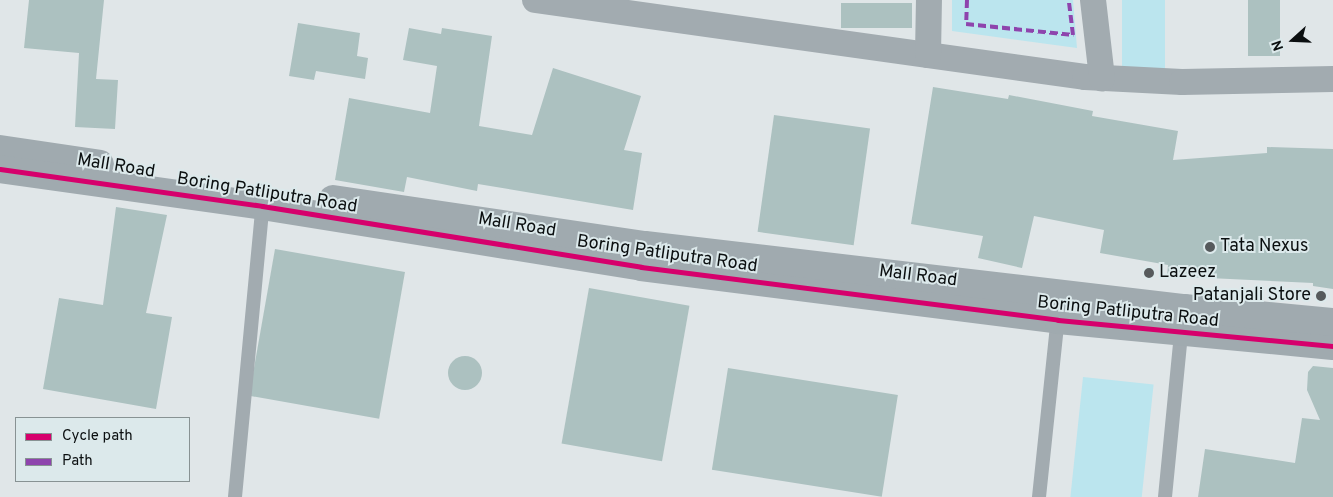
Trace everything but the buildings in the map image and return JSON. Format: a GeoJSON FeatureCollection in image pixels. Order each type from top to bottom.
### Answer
{"type":"FeatureCollection","features":[{"type":"Feature","properties":{"kind":"street"},"geometry":{"type":"LineString","coordinates":[[538,0],[1102,78],[1182,82],[1333,79]]}},
{"type":"Feature","properties":{"kind":"street"},"geometry":{"type":"LineString","coordinates":[[928,55],[929,0]]}},
{"type":"Feature","properties":{"kind":"street"},"geometry":{"type":"LineString","coordinates":[[1093,0],[1102,78]]}},
{"type":"Feature","properties":{"kind":"street","name":"Mall Road"},"geometry":{"type":"LineString","coordinates":[[0,149],[104,174],[643,256],[935,291],[1061,293],[1182,321],[1333,322]]}},
{"type":"Feature","properties":{"kind":"street"},"geometry":{"type":"LineString","coordinates":[[0,169],[104,174]]}},
{"type":"Feature","properties":{"kind":"street","name":"Boring Patliputra Road"},"geometry":{"type":"LineString","coordinates":[[935,291],[1058,320],[1182,321],[1333,346]]}},
{"type":"Feature","properties":{"kind":"lane"},"geometry":{"type":"LineString","coordinates":[[235,497],[263,198]]}},
{"type":"Feature","properties":{"kind":"lane"},"geometry":{"type":"LineString","coordinates":[[1039,497],[1061,293]]}},
{"type":"Feature","properties":{"kind":"lane"},"geometry":{"type":"LineString","coordinates":[[1165,497],[1182,321]]}},
{"type":"Feature","properties":{"kind":"shaded area"},"geometry":{"type":"Polygon","coordinates":[[[952,0],[1073,0],[1077,48],[952,31],[952,0]]]}},
{"type":"Feature","properties":{"kind":"shaded area"},"geometry":{"type":"Polygon","coordinates":[[[1122,0],[1165,0],[1165,73],[1122,73],[1122,0]]]}},
{"type":"Feature","properties":{"kind":"shaded area"},"geometry":{"type":"Polygon","coordinates":[[[1083,377],[1154,384],[1142,497],[1070,497],[1083,377]]]}},
{"type":"Feature","properties":{"kind":"marked path"},"geometry":{"type":"LineString","coordinates":[[967,0],[966,24],[1073,35],[1069,0]]}},
{"type":"Feature","properties":{"kind":"cycle path"},"geometry":{"type":"LineString","coordinates":[[0,169],[262,206],[641,267],[1058,320],[1333,346]]}},
{"type":"Feature","properties":{"kind":"place","name":"Tata Nexus"},"geometry":{"type":"Point","coordinates":[1210,247]}},
{"type":"Feature","properties":{"kind":"place","name":"Lazeez"},"geometry":{"type":"Point","coordinates":[1149,273]}},
{"type":"Feature","properties":{"kind":"place","name":"Patanjali Store"},"geometry":{"type":"Point","coordinates":[1321,296]}}]}
